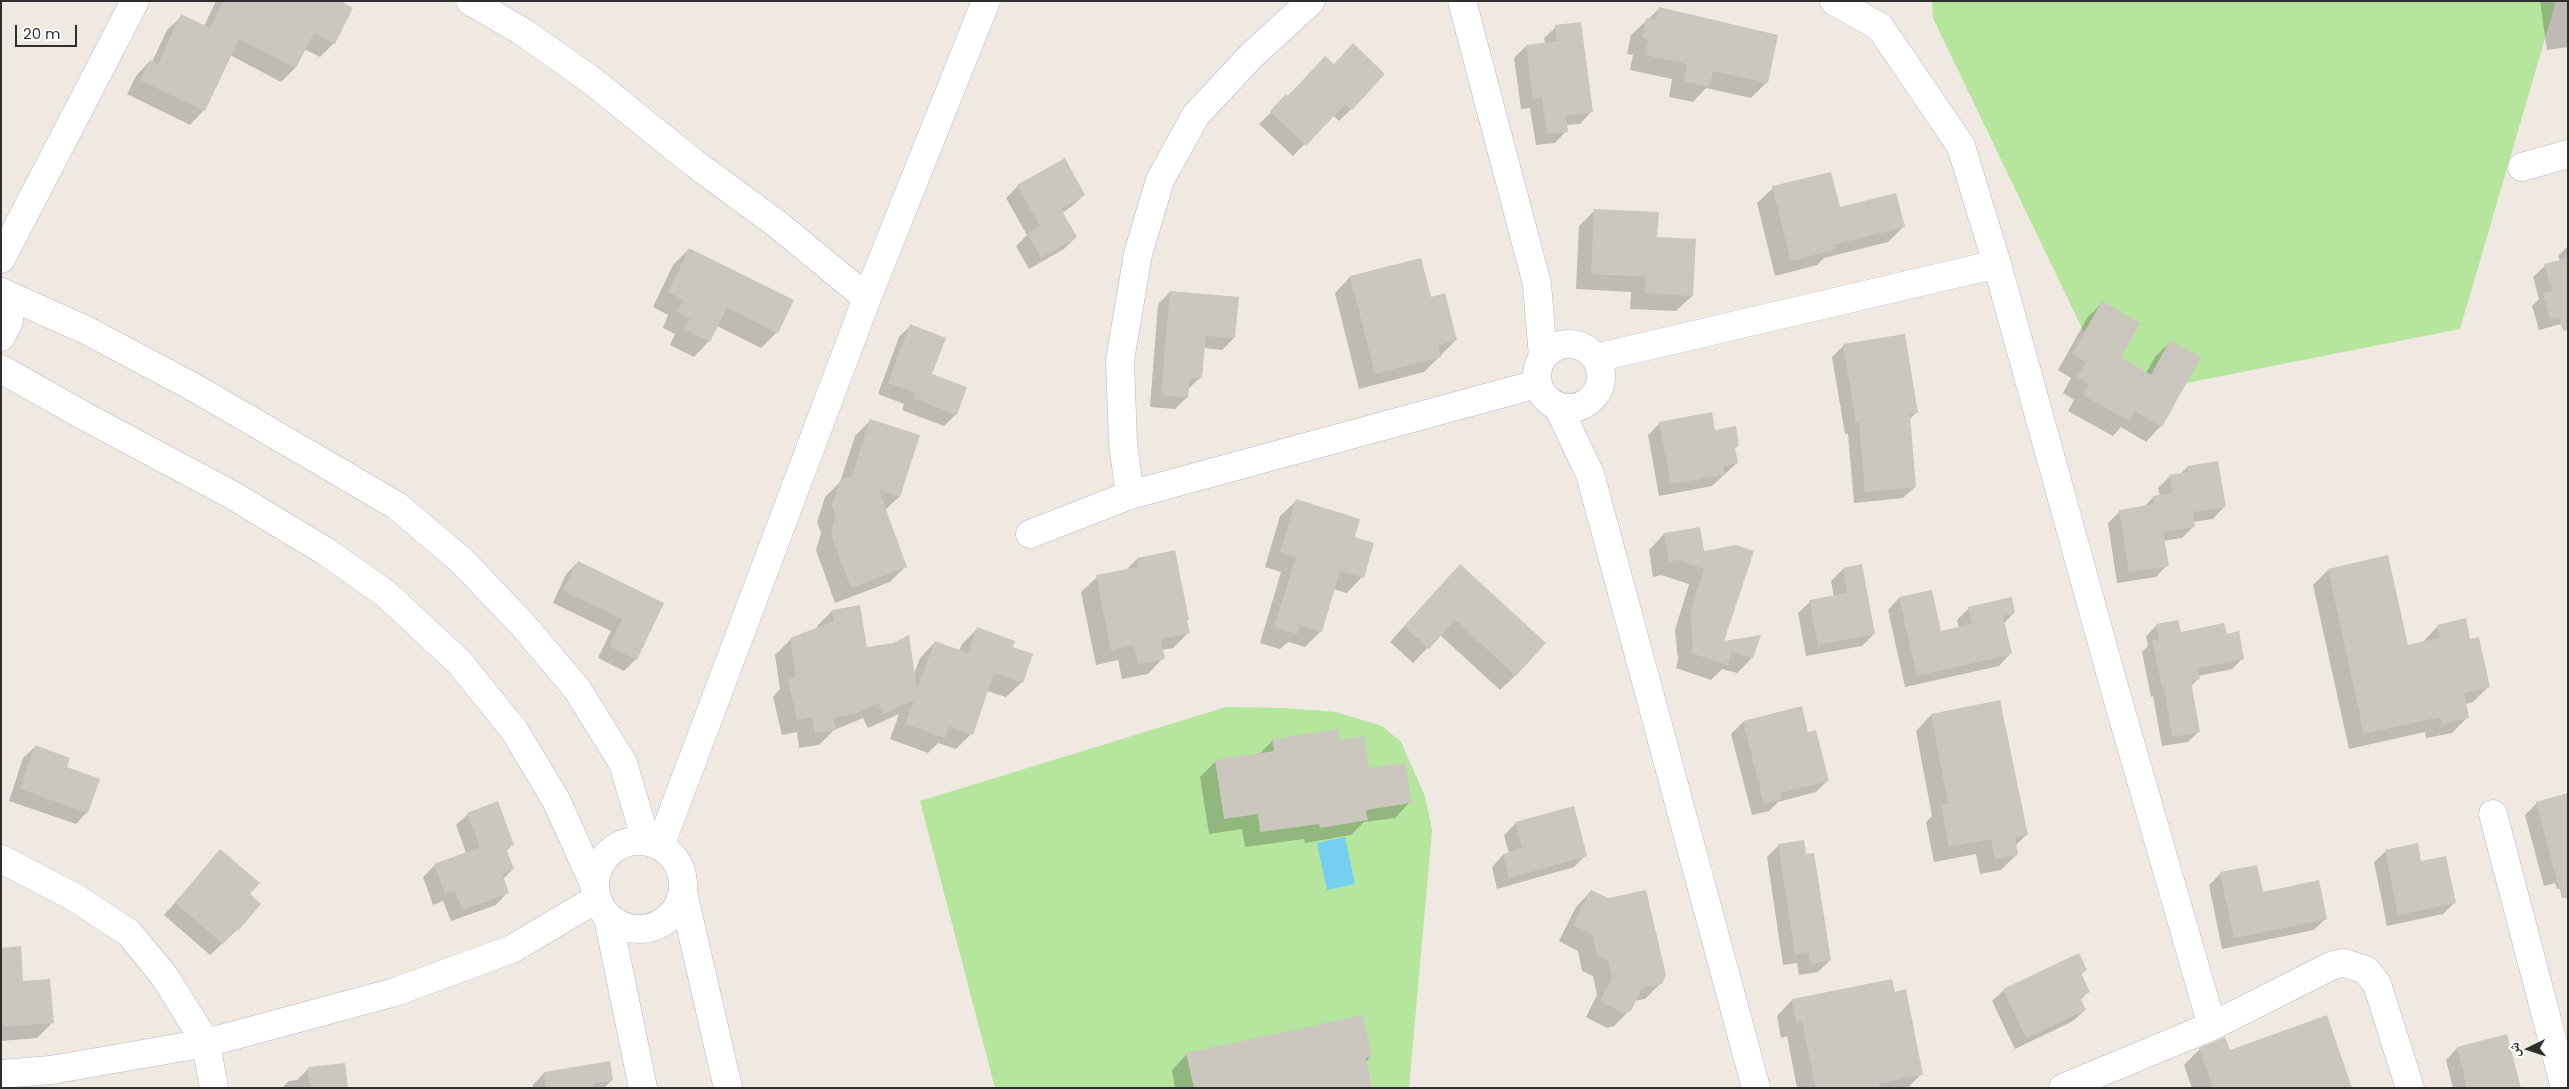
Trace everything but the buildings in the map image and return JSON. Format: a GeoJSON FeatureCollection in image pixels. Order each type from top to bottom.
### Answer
{"type":"FeatureCollection","features":[{"type":"Feature","properties":{"kind":"street"},"geometry":{"type":"LineString","coordinates":[[1,259],[135,1]]}},
{"type":"Feature","properties":{"kind":"street"},"geometry":{"type":"LineString","coordinates":[[470,1],[522,32],[591,80],[694,163],[777,224],[867,298]]}},
{"type":"Feature","properties":{"kind":"street"},"geometry":{"type":"LineString","coordinates":[[653,844],[867,298],[986,1]]}},
{"type":"Feature","properties":{"kind":"street"},"geometry":{"type":"LineString","coordinates":[[1130,495],[1123,444],[1120,360],[1138,254],[1160,180],[1196,114],[1251,56],[1311,1]]}},
{"type":"Feature","properties":{"kind":"street"},"geometry":{"type":"LineString","coordinates":[[1462,1],[1537,284],[1542,357],[1537,370],[1537,384],[1545,398],[1558,407],[1590,474],[1756,1088]]}},
{"type":"Feature","properties":{"kind":"street"},"geometry":{"type":"LineString","coordinates":[[1834,1],[1879,14],[1960,146],[1997,264],[2115,690],[2212,1026]]}},
{"type":"Feature","properties":{"kind":"street"},"geometry":{"type":"LineString","coordinates":[[2522,167],[2568,154]]}},
{"type":"Feature","properties":{"kind":"street"},"geometry":{"type":"LineString","coordinates":[[1596,358],[1997,264]]}},
{"type":"Feature","properties":{"kind":"street"},"geometry":{"type":"LineString","coordinates":[[1537,284],[1572,344]]}},
{"type":"Feature","properties":{"kind":"street"},"geometry":{"type":"LineString","coordinates":[[1,293],[94,334],[195,388],[397,506],[462,561],[523,625],[576,689],[623,762],[653,844]]}},
{"type":"Feature","properties":{"kind":"street"},"geometry":{"type":"LineString","coordinates":[[1,293],[8,308],[9,320],[1,337]]}},
{"type":"Feature","properties":{"kind":"street"},"geometry":{"type":"LineString","coordinates":[[1542,357],[1556,346],[1572,344],[1585,348],[1596,358],[1601,373],[1599,389],[1589,401],[1574,408],[1558,407]]}},
{"type":"Feature","properties":{"kind":"street"},"geometry":{"type":"LineString","coordinates":[[1,369],[234,496],[325,551],[386,594],[459,662],[514,730],[556,800],[600,900],[619,926],[633,930],[646,930],[659,925],[671,917],[679,906],[683,893]]}},
{"type":"Feature","properties":{"kind":"street"},"geometry":{"type":"LineString","coordinates":[[1030,534],[1130,495],[1537,384]]}},
{"type":"Feature","properties":{"kind":"street"},"geometry":{"type":"LineString","coordinates":[[1589,401],[1590,474]]}},
{"type":"Feature","properties":{"kind":"street"},"geometry":{"type":"LineString","coordinates":[[2493,814],[2565,1088]]}},
{"type":"Feature","properties":{"kind":"street"},"geometry":{"type":"LineString","coordinates":[[643,1088],[600,900],[597,869],[605,856],[617,846],[631,841],[653,844],[671,854],[679,866],[683,879],[683,893],[728,1088]]}},
{"type":"Feature","properties":{"kind":"street"},"geometry":{"type":"LineString","coordinates":[[1,859],[76,898],[129,933],[165,977],[206,1044],[214,1088]]}},
{"type":"Feature","properties":{"kind":"street"},"geometry":{"type":"LineString","coordinates":[[1,1074],[51,1070],[206,1044],[395,992],[512,949],[600,900]]}},
{"type":"Feature","properties":{"kind":"street"},"geometry":{"type":"LineString","coordinates":[[2063,1088],[2212,1026],[2333,966],[2344,963],[2366,970],[2377,984],[2410,1088]]}},
{"type":"Feature","properties":{"kind":"green space"},"geometry":{"type":"Polygon","coordinates":[[[1932,1],[2556,1],[2460,329],[2115,397],[1933,18],[1932,1]]]}},
{"type":"Feature","properties":{"kind":"green space"},"geometry":{"type":"Polygon","coordinates":[[[1226,707],[1284,708],[1336,712],[1382,726],[1401,742],[1425,796],[1432,830],[1409,1088],[995,1088],[920,801],[1226,707]]]}},
{"type":"Feature","properties":{"kind":"water"},"geometry":{"type":"Polygon","coordinates":[[[1345,837],[1355,884],[1327,890],[1317,843],[1345,837]]]}}]}
